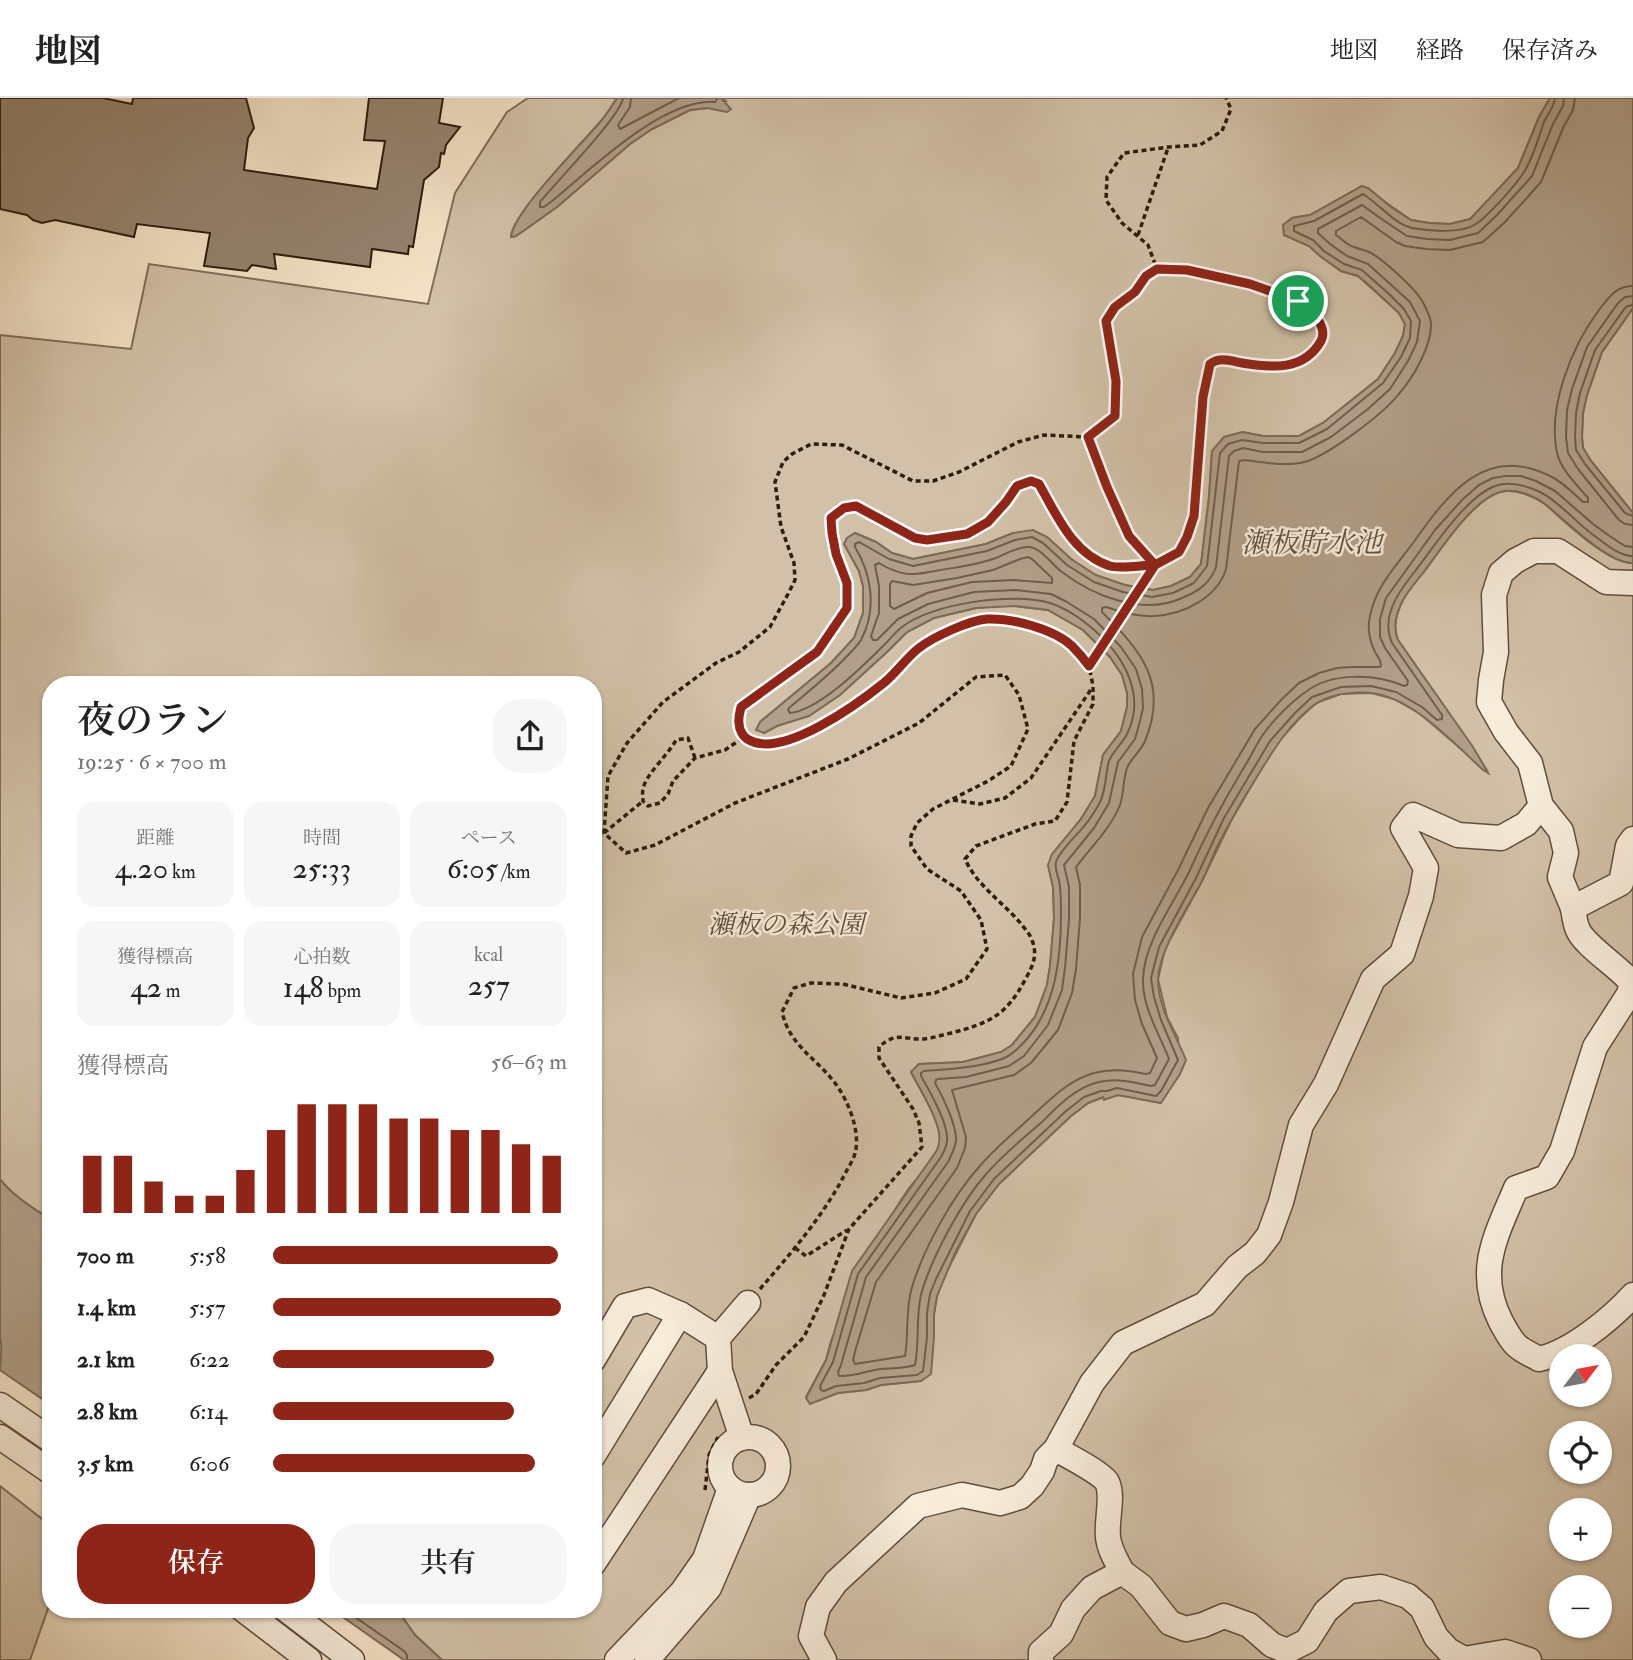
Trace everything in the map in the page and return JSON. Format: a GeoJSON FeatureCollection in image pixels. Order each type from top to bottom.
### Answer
{"type":"FeatureCollection","features":[{"type":"Feature","properties":{"kind":"street"},"geometry":{"type":"LineString","coordinates":[[1633,583],[1606,582],[1558,551],[1534,551],[1515,561],[1501,573],[1494,595],[1496,652],[1489,702],[1506,732],[1530,763],[1541,806],[1561,831],[1566,853],[1560,877],[1573,908],[1578,932],[1632,983],[1629,994],[1595,1047],[1557,1160],[1547,1177],[1516,1188],[1499,1227],[1490,1257],[1488,1280],[1494,1307],[1505,1329],[1516,1345],[1539,1359],[1569,1347],[1615,1314],[1633,1295]]}},
{"type":"Feature","properties":{"kind":"street"},"geometry":{"type":"LineString","coordinates":[[824,1660],[811,1636],[818,1607],[836,1581],[918,1506],[962,1495],[1000,1503],[1020,1497],[1032,1486],[1046,1459],[1056,1449],[1091,1382],[1122,1343],[1205,1304],[1269,1235],[1281,1202],[1301,1125],[1326,1084],[1373,979],[1402,954],[1421,896],[1426,868],[1403,828],[1413,815],[1458,835],[1501,838],[1526,824],[1541,806]]}},
{"type":"Feature","properties":{"kind":"street"},"geometry":{"type":"LineString","coordinates":[[1573,908],[1621,883],[1628,846],[1633,839]]}},
{"type":"Feature","properties":{"kind":"street"},"geometry":{"type":"LineString","coordinates":[[602,1345],[625,1306],[648,1300],[680,1314],[718,1338]]}},
{"type":"Feature","properties":{"kind":"street"},"geometry":{"type":"LineString","coordinates":[[742,1438],[720,1371],[718,1338],[748,1303]]}},
{"type":"Feature","properties":{"kind":"street"},"geometry":{"type":"LineString","coordinates":[[602,1441],[680,1314]]}},
{"type":"Feature","properties":{"kind":"street"},"geometry":{"type":"LineString","coordinates":[[602,1550],[720,1371]]}},
{"type":"Feature","properties":{"kind":"street"},"geometry":{"type":"LineString","coordinates":[[0,1405],[42,1434]]}},
{"type":"Feature","properties":{"kind":"street"},"geometry":{"type":"LineString","coordinates":[[0,1437],[42,1466]]}},
{"type":"Feature","properties":{"kind":"street"},"geometry":{"type":"LineString","coordinates":[[751,1437],[760,1439],[774,1451],[777,1461],[774,1480],[759,1493],[740,1491],[724,1481],[720,1464],[722,1455],[734,1441],[751,1437]]}},
{"type":"Feature","properties":{"kind":"street"},"geometry":{"type":"LineString","coordinates":[[1056,1449],[1094,1471],[1107,1482],[1111,1499],[1107,1518],[1108,1541],[1122,1572],[1141,1586],[1170,1623],[1186,1629],[1224,1616],[1249,1625],[1272,1645],[1287,1651],[1307,1641],[1325,1611],[1349,1591],[1381,1587],[1408,1596],[1422,1608],[1436,1637],[1448,1650],[1464,1660],[1505,1652],[1529,1660]]}},
{"type":"Feature","properties":{"kind":"street"},"geometry":{"type":"LineString","coordinates":[[617,1660],[682,1592],[705,1559],[740,1491]]}},
{"type":"Feature","properties":{"kind":"street"},"geometry":{"type":"LineString","coordinates":[[647,1660],[709,1588],[740,1491]]}},
{"type":"Feature","properties":{"kind":"street"},"geometry":{"type":"LineString","coordinates":[[1041,1660],[1041,1652],[1061,1634],[1073,1609],[1092,1588],[1122,1572]]}},
{"type":"Feature","properties":{"kind":"street"},"geometry":{"type":"LineString","coordinates":[[254,1618],[309,1660]]}},
{"type":"Feature","properties":{"kind":"street"},"geometry":{"type":"LineString","coordinates":[[296,1618],[341,1657]]}},
{"type":"Feature","properties":{"kind":"path"},"geometry":{"type":"LineString","coordinates":[[1157,269],[1148,245],[1122,223],[1107,200],[1107,177],[1124,153],[1200,145],[1222,131],[1231,109],[1226,98]]}},
{"type":"Feature","properties":{"kind":"path"},"geometry":{"type":"LineString","coordinates":[[1138,235],[1169,147]]}},
{"type":"Feature","properties":{"kind":"path"},"geometry":{"type":"LineString","coordinates":[[604,833],[608,776],[627,743],[663,702],[716,663],[739,652],[770,627],[795,580],[794,563],[781,527],[775,482],[783,462],[792,454],[811,444],[842,445],[913,481],[933,481],[959,472],[1018,442],[1044,435],[1088,437],[1115,416],[1116,381],[1106,321],[1115,307],[1135,292],[1146,276],[1157,269],[1187,270],[1250,284],[1298,301],[1312,312],[1322,327],[1323,337],[1314,351],[1303,360],[1289,366],[1264,366],[1220,360],[1210,364],[1203,397],[1194,516],[1179,552],[1155,565],[1112,566],[1086,553],[1068,536],[1039,484],[1031,481],[1017,486],[988,522],[967,534],[927,540],[915,538],[856,506],[844,508],[831,518],[836,554],[847,583],[847,608],[817,652],[741,707],[739,724],[744,737],[755,744],[772,744],[803,735],[844,713],[887,681],[919,648],[948,631],[986,619],[1015,622],[1056,634],[1072,646],[1089,666],[1093,705],[1074,741],[1067,802],[1055,821],[1035,824],[976,846],[965,859],[970,871],[1031,936],[1036,955],[1032,968],[1009,1005],[976,1027],[925,1039],[897,1037],[885,1041],[879,1047],[879,1058],[916,1116],[922,1147],[849,1229],[806,1256],[795,1248]]}},
{"type":"Feature","properties":{"kind":"path"},"geometry":{"type":"LineString","coordinates":[[1088,437],[1129,536],[1155,565]]}},
{"type":"Feature","properties":{"kind":"path"},"geometry":{"type":"LineString","coordinates":[[1089,666],[1155,565]]}},
{"type":"Feature","properties":{"kind":"path"},"geometry":{"type":"LineString","coordinates":[[604,833],[626,853],[655,845],[735,803],[848,759],[919,723],[976,677],[1005,675],[1019,695],[1028,729],[1011,766],[933,809],[917,823],[911,836],[911,846],[927,869],[961,891],[981,920],[987,948],[966,979],[935,993],[901,998],[843,984],[811,983],[794,988],[782,1012],[785,1026],[792,1038],[837,1085],[856,1124],[856,1152],[836,1192],[795,1248],[748,1303]]}},
{"type":"Feature","properties":{"kind":"path"},"geometry":{"type":"LineString","coordinates":[[951,800],[980,804],[1005,798],[1031,778],[1093,686]]}},
{"type":"Feature","properties":{"kind":"path"},"geometry":{"type":"LineString","coordinates":[[695,758],[688,738],[676,740],[643,788],[643,801],[648,806],[660,803],[668,794],[673,781],[695,758],[725,750],[744,737]]}},
{"type":"Feature","properties":{"kind":"path"},"geometry":{"type":"LineString","coordinates":[[604,833],[643,801]]}},
{"type":"Feature","properties":{"kind":"path"},"geometry":{"type":"LineString","coordinates":[[704,1499],[709,1455],[721,1432],[719,1418],[756,1394],[776,1365],[804,1337],[849,1229]]}},
{"type":"Feature","properties":{"kind":"green space","name":"瀬板の森公園"},"geometry":{"type":"Polygon","coordinates":[[[528,98],[617,98],[601,121],[535,196],[514,226],[511,237],[557,207],[630,144],[652,129],[690,110],[707,108],[726,101],[721,98],[1550,98],[1539,117],[1518,168],[1471,219],[1450,224],[1411,220],[1362,186],[1310,215],[1292,218],[1285,235],[1309,246],[1341,271],[1358,276],[1399,313],[1405,324],[1403,336],[1378,379],[1323,423],[1299,436],[1263,436],[1242,432],[1212,451],[1201,564],[1190,577],[1171,586],[1153,590],[1125,585],[1096,576],[1071,559],[1047,537],[1013,533],[986,544],[913,559],[892,553],[855,533],[844,544],[859,571],[863,586],[863,613],[854,638],[831,663],[760,722],[764,733],[809,715],[840,695],[907,632],[934,618],[995,606],[1048,610],[1083,630],[1110,657],[1122,675],[1127,693],[1127,707],[1121,731],[1103,755],[1095,796],[1048,865],[1053,887],[1054,918],[1050,966],[1047,985],[1035,1017],[1012,1045],[1001,1052],[963,1062],[919,1064],[911,1072],[934,1116],[940,1142],[931,1161],[907,1191],[875,1245],[831,1341],[826,1360],[806,1397],[810,1403],[838,1393],[921,1381],[934,1337],[934,1314],[942,1281],[976,1214],[999,1184],[1088,1103],[1118,1095],[1160,1103],[1180,1074],[1178,1038],[1167,1017],[1158,979],[1165,949],[1231,821],[1275,745],[1316,703],[1341,694],[1371,693],[1394,699],[1419,713],[1488,772],[1398,640],[1396,631],[1398,613],[1406,594],[1469,514],[1479,504],[1500,492],[1524,494],[1545,504],[1611,557],[1633,563],[1633,1660],[442,1660],[415,1635],[403,1618],[602,1618],[602,676],[42,676],[42,1214],[5,1185],[0,1179],[0,335],[131,349],[149,264],[428,304],[455,193],[507,112],[528,98]]]}},
{"type":"Feature","properties":{"kind":"green space"},"geometry":{"type":"Polygon","coordinates":[[[1633,308],[1633,513],[1591,461],[1583,448],[1582,437],[1587,395],[1602,352],[1633,308]]]}},
{"type":"Feature","properties":{"kind":"green space"},"geometry":{"type":"Polygon","coordinates":[[[0,1486],[42,1519],[42,1618],[45,1618],[30,1660],[0,1660],[0,1486]]]}},
{"type":"Feature","properties":{"kind":"water"},"geometry":{"type":"Polygon","coordinates":[[[617,98],[721,98],[731,109],[727,112],[707,108],[690,110],[652,129],[630,144],[557,207],[511,237],[535,195],[601,121],[617,98]]]}},
{"type":"Feature","properties":{"kind":"water","name":"瀬板貯水池"},"geometry":{"type":"Polygon","coordinates":[[[1550,98],[1633,98],[1633,308],[1602,352],[1587,395],[1582,437],[1583,448],[1591,461],[1633,513],[1633,563],[1599,549],[1545,504],[1524,493],[1500,492],[1489,497],[1468,515],[1405,596],[1398,613],[1396,631],[1398,640],[1473,747],[1488,773],[1432,723],[1386,696],[1364,692],[1341,694],[1320,701],[1305,712],[1276,746],[1242,802],[1163,956],[1158,980],[1161,1001],[1186,1060],[1161,1103],[1118,1095],[1088,1103],[999,1184],[976,1214],[955,1253],[937,1296],[931,1374],[921,1381],[838,1393],[810,1404],[806,1398],[826,1360],[852,1271],[938,1146],[939,1135],[934,1117],[911,1072],[919,1064],[963,1062],[1001,1052],[1012,1045],[1035,1017],[1047,985],[1050,966],[1054,918],[1053,887],[1048,865],[1052,854],[1081,819],[1095,796],[1103,755],[1121,731],[1127,707],[1127,693],[1122,675],[1110,657],[1083,630],[1048,610],[1015,606],[976,608],[934,618],[907,632],[840,695],[809,716],[764,733],[756,730],[760,722],[831,663],[854,638],[863,613],[863,586],[859,571],[844,544],[847,538],[855,533],[892,553],[913,559],[986,544],[1013,533],[1033,530],[1047,537],[1071,559],[1096,575],[1125,585],[1153,590],[1171,586],[1190,577],[1201,564],[1212,451],[1224,437],[1242,432],[1263,436],[1299,436],[1323,423],[1378,379],[1403,336],[1405,324],[1399,313],[1370,286],[1358,276],[1341,271],[1309,246],[1284,235],[1283,225],[1292,218],[1310,215],[1362,186],[1411,220],[1450,224],[1470,219],[1518,168],[1539,117],[1550,98]]]}},
{"type":"Feature","properties":{"kind":"water"},"geometry":{"type":"Polygon","coordinates":[[[0,1179],[17,1196],[42,1214],[42,1399],[0,1370],[0,1179]]]}},
{"type":"Feature","properties":{"kind":"water"},"geometry":{"type":"Polygon","coordinates":[[[344,1618],[403,1618],[415,1635],[442,1660],[404,1660],[344,1618]]]}},
{"type":"Feature","properties":{"kind":"building"},"geometry":{"type":"Polygon","coordinates":[[[0,98],[103,98],[132,104],[133,98],[246,98],[254,128],[248,138],[244,170],[377,189],[385,141],[364,140],[369,98],[443,98],[439,123],[460,127],[446,145],[444,154],[441,153],[439,167],[424,180],[413,247],[409,246],[408,254],[372,249],[370,267],[274,254],[276,269],[252,265],[247,271],[204,266],[210,233],[137,224],[134,237],[55,220],[42,223],[27,215],[0,209],[0,98]]]}},
{"type":"Feature","properties":{"kind":"route"},"geometry":{"type":"LineString","coordinates":[[1298,301],[1250,284],[1187,270],[1157,269],[1146,276],[1135,292],[1115,307],[1106,321],[1116,381],[1115,416],[1088,437],[1129,536],[1155,565],[1112,566],[1086,553],[1068,536],[1039,484],[1031,481],[1017,486],[988,522],[967,534],[927,540],[915,538],[856,506],[844,508],[831,518],[836,554],[847,583],[847,608],[817,652],[741,707],[739,724],[744,737],[755,744],[772,744],[803,735],[844,713],[887,681],[919,648],[948,631],[986,619],[1015,622],[1056,634],[1072,646],[1089,666],[1155,565],[1179,552],[1187,537],[1194,516],[1203,397],[1210,364],[1220,360],[1264,366],[1289,366],[1303,360],[1314,351],[1323,337],[1322,327],[1312,312],[1298,301]]}}]}
